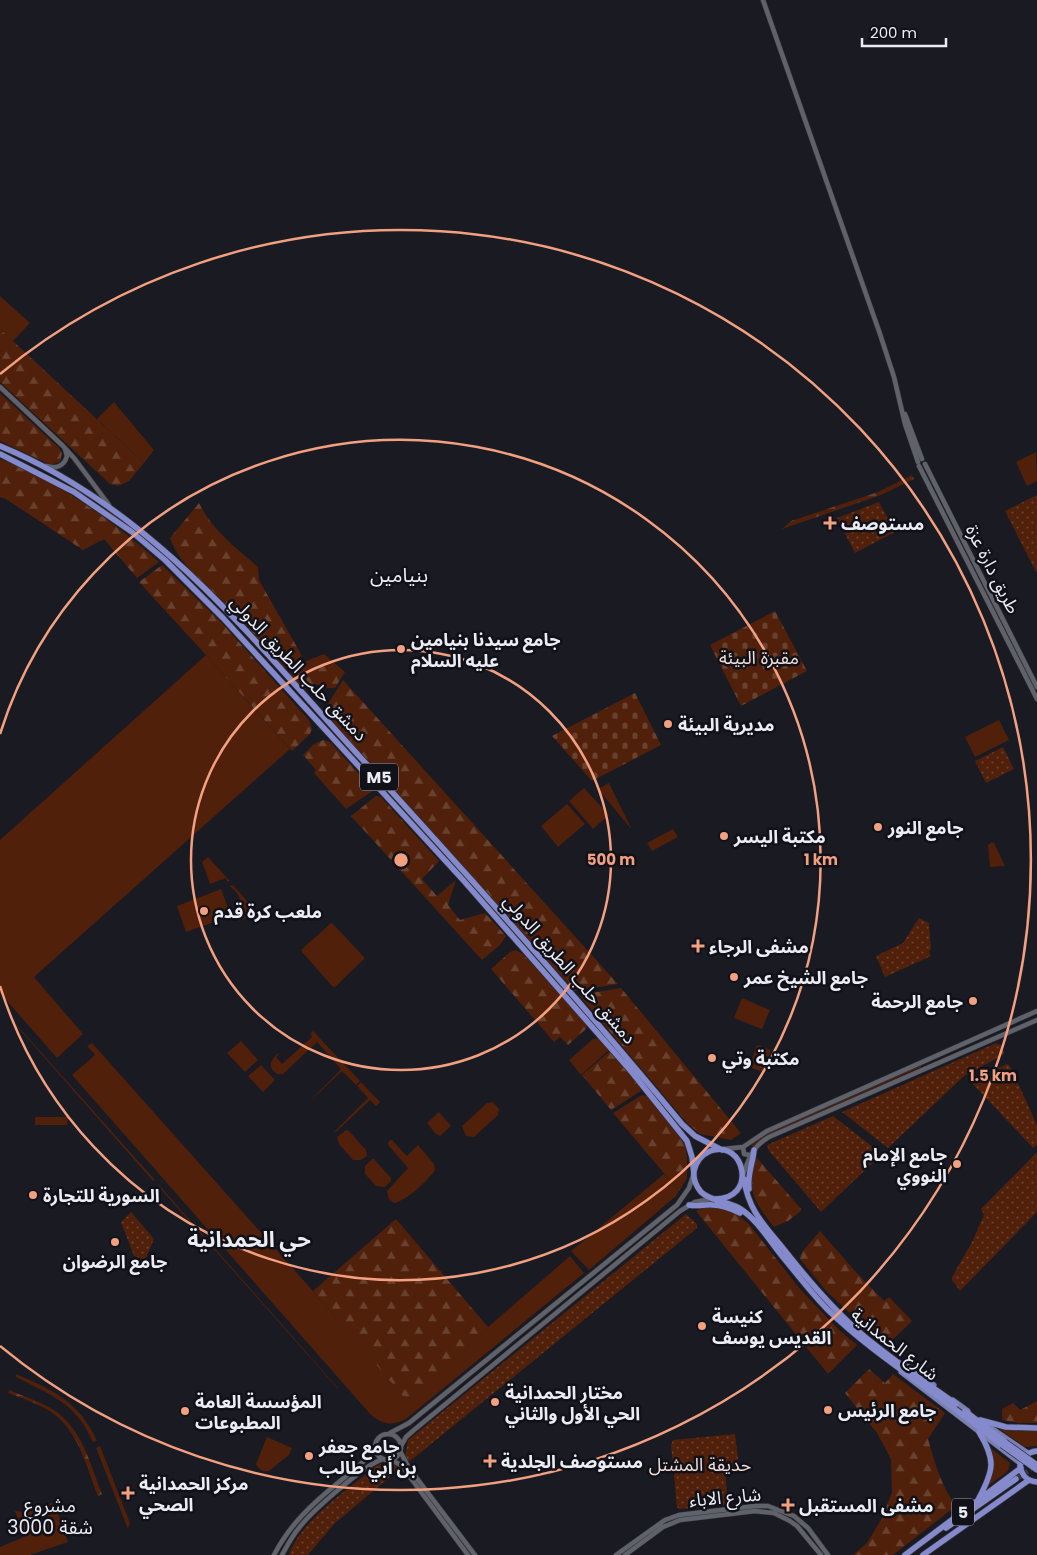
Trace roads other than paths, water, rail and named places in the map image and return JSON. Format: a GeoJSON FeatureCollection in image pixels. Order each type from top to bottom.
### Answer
{"type":"FeatureCollection","features":[{"type":"Feature","properties":{"kind":"highway","name":"دمشق حلب الطريق الدولي"},"geometry":{"type":"LineString","coordinates":[[0,446],[77,485],[171,555],[229,612],[446,851],[603,1030],[682,1124],[695,1136],[722,1150]]}},
{"type":"Feature","properties":{"kind":"highway","name":"M5"},"geometry":{"type":"LineString","coordinates":[[0,454],[74,492],[132,532],[165,560],[224,618],[457,874],[630,1070],[687,1141],[692,1157],[694,1174]]}},
{"type":"Feature","properties":{"kind":"highway"},"geometry":{"type":"LineString","coordinates":[[713,1150],[722,1150],[735,1156],[742,1168],[743,1175],[739,1188],[734,1194],[714,1199],[706,1196],[699,1190],[695,1183],[695,1166],[705,1153],[713,1150]]}},
{"type":"Feature","properties":{"kind":"highway"},"geometry":{"type":"LineString","coordinates":[[754,1150],[749,1173],[749,1190],[752,1202],[761,1216],[762,1227]]}},
{"type":"Feature","properties":{"kind":"highway","name":"شارع الحمدانية"},"geometry":{"type":"LineString","coordinates":[[743,1175],[749,1203],[762,1227],[808,1288],[829,1310],[862,1340],[899,1365],[1004,1444]]}},
{"type":"Feature","properties":{"kind":"highway","name":"شارع الحمدانية"},"geometry":{"type":"LineString","coordinates":[[714,1199],[728,1202],[762,1227]]}},
{"type":"Feature","properties":{"kind":"highway"},"geometry":{"type":"LineString","coordinates":[[689,1205],[696,1207],[713,1204],[727,1207],[762,1227]]}},
{"type":"Feature","properties":{"kind":"highway"},"geometry":{"type":"LineString","coordinates":[[980,1420],[1006,1427],[1037,1428]]}},
{"type":"Feature","properties":{"kind":"highway"},"geometry":{"type":"LineString","coordinates":[[977,1501],[988,1481],[992,1467],[990,1452],[979,1432]]}},
{"type":"Feature","properties":{"kind":"highway"},"geometry":{"type":"LineString","coordinates":[[1004,1444],[1037,1465]]}},
{"type":"Feature","properties":{"kind":"highway"},"geometry":{"type":"LineString","coordinates":[[1004,1444],[1037,1470]]}},
{"type":"Feature","properties":{"kind":"highway"},"geometry":{"type":"LineString","coordinates":[[1037,1451],[1028,1453],[1022,1459],[1021,1466],[1022,1474],[1029,1480],[1037,1482]]}},
{"type":"Feature","properties":{"kind":"highway","name":"5"},"geometry":{"type":"LineString","coordinates":[[905,1555],[1021,1466]]}},
{"type":"Feature","properties":{"kind":"highway","name":"5"},"geometry":{"type":"LineString","coordinates":[[924,1541],[1017,1480],[953,1529],[933,1548]]}},
{"type":"Feature","properties":{"kind":"highway","name":"5"},"geometry":{"type":"LineString","coordinates":[[923,1555],[1029,1480]]}},
{"type":"Feature","properties":{"kind":"main road"},"geometry":{"type":"LineString","coordinates":[[763,0],[894,376],[905,424],[921,463],[1037,699]]}},
{"type":"Feature","properties":{"kind":"main road"},"geometry":{"type":"LineString","coordinates":[[0,387],[63,446],[113,510]]}},
{"type":"Feature","properties":{"kind":"main road"},"geometry":{"type":"LineString","coordinates":[[30,460],[50,467],[58,467],[66,460],[67,456],[63,446]]}},
{"type":"Feature","properties":{"kind":"main road","name":"طريق دارة عزة"},"geometry":{"type":"LineString","coordinates":[[921,463],[1037,687]]}},
{"type":"Feature","properties":{"kind":"main road"},"geometry":{"type":"LineString","coordinates":[[722,1150],[743,1147],[767,1131],[1037,1011]]}},
{"type":"Feature","properties":{"kind":"main road"},"geometry":{"type":"LineString","coordinates":[[743,1175],[749,1155],[764,1140],[1037,1020]]}},
{"type":"Feature","properties":{"kind":"main road"},"geometry":{"type":"LineString","coordinates":[[923,1062],[926,1070]]}},
{"type":"Feature","properties":{"kind":"main road"},"geometry":{"type":"LineString","coordinates":[[796,1118],[798,1124]]}},
{"type":"Feature","properties":{"kind":"main road"},"geometry":{"type":"LineString","coordinates":[[743,1147],[744,1154],[749,1155]]}},
{"type":"Feature","properties":{"kind":"main road"},"geometry":{"type":"LineString","coordinates":[[274,1555],[303,1512],[366,1459],[383,1436],[409,1423],[677,1205],[689,1188],[694,1174]]}},
{"type":"Feature","properties":{"kind":"main road"},"geometry":{"type":"LineString","coordinates":[[282,1555],[298,1528],[318,1508],[371,1464],[395,1457],[406,1437],[414,1430],[640,1243],[689,1205],[701,1200],[714,1199]]}},
{"type":"Feature","properties":{"kind":"main road"},"geometry":{"type":"LineString","coordinates":[[636,1238],[636,1242],[640,1243]]}},
{"type":"Feature","properties":{"kind":"main road"},"geometry":{"type":"LineString","coordinates":[[628,1245],[632,1246],[632,1250]]}},
{"type":"Feature","properties":{"kind":"main road"},"geometry":{"type":"LineString","coordinates":[[899,1365],[911,1368],[980,1420],[1028,1453]]}},
{"type":"Feature","properties":{"kind":"main road"},"geometry":{"type":"LineString","coordinates":[[899,1365],[905,1376],[1021,1466]]}},
{"type":"Feature","properties":{"kind":"main road"},"geometry":{"type":"LineString","coordinates":[[390,1433],[397,1438],[409,1468],[475,1555]]}},
{"type":"Feature","properties":{"kind":"main road"},"geometry":{"type":"LineString","coordinates":[[375,1446],[376,1452],[386,1459],[401,1465],[468,1555]]}},
{"type":"Feature","properties":{"kind":"main road","name":"شارع الاباء"},"geometry":{"type":"LineString","coordinates":[[616,1555],[665,1520],[679,1515],[768,1506],[788,1513],[801,1521],[828,1555]]}},
{"type":"Feature","properties":{"kind":"main road","name":"شارع الاباء"},"geometry":{"type":"LineString","coordinates":[[625,1555],[657,1531],[674,1522],[755,1510],[774,1513],[790,1521],[797,1526],[821,1555]]}},
{"type":"Feature","properties":{"kind":"tunnel"},"geometry":{"type":"LineString","coordinates":[[1016,1479],[1035,1466]]}},
{"type":"Feature","properties":{"kind":"place","name":"مستوصف"},"geometry":{"type":"Point","coordinates":[830,523]}},
{"type":"Feature","properties":{"kind":"place","name":"جامع سيدنا بنيامين عليه السلام"},"geometry":{"type":"Point","coordinates":[401,649]}},
{"type":"Feature","properties":{"kind":"place","name":"مديرية البيئة"},"geometry":{"type":"Point","coordinates":[668,724]}},
{"type":"Feature","properties":{"kind":"place","name":"جامع النور"},"geometry":{"type":"Point","coordinates":[878,827]}},
{"type":"Feature","properties":{"kind":"place","name":"مكتبة اليسر"},"geometry":{"type":"Point","coordinates":[724,836]}},
{"type":"Feature","properties":{"kind":"place","name":"ملعب كرة قدم"},"geometry":{"type":"Point","coordinates":[204,911]}},
{"type":"Feature","properties":{"kind":"place","name":"مشفى الرجاء"},"geometry":{"type":"Point","coordinates":[698,946]}},
{"type":"Feature","properties":{"kind":"place","name":"جامع الشيخ عمر"},"geometry":{"type":"Point","coordinates":[734,977]}},
{"type":"Feature","properties":{"kind":"place","name":"جامع الرحمة"},"geometry":{"type":"Point","coordinates":[973,1001]}},
{"type":"Feature","properties":{"kind":"place","name":"مكتبة وتي"},"geometry":{"type":"Point","coordinates":[712,1058]}},
{"type":"Feature","properties":{"kind":"place","name":"جامع الإمام النووي"},"geometry":{"type":"Point","coordinates":[957,1164]}},
{"type":"Feature","properties":{"kind":"place","name":"السورية للتجارة"},"geometry":{"type":"Point","coordinates":[33,1195]}},
{"type":"Feature","properties":{"kind":"place","name":"جامع الرضوان"},"geometry":{"type":"Point","coordinates":[115,1242]}},
{"type":"Feature","properties":{"kind":"place","name":"كنيسة القديس يوسف"},"geometry":{"type":"Point","coordinates":[702,1326]}},
{"type":"Feature","properties":{"kind":"place","name":"مختار الحمدانية الحي الأول والثاني"},"geometry":{"type":"Point","coordinates":[495,1402]}},
{"type":"Feature","properties":{"kind":"place","name":"جامع الرئيس"},"geometry":{"type":"Point","coordinates":[828,1410]}},
{"type":"Feature","properties":{"kind":"place","name":"المؤسسة العامة المطبوعات"},"geometry":{"type":"Point","coordinates":[185,1411]}},
{"type":"Feature","properties":{"kind":"place","name":"جامع جعفر بن أبي طالب"},"geometry":{"type":"Point","coordinates":[309,1456]}},
{"type":"Feature","properties":{"kind":"place","name":"مستوصف الجلدية"},"geometry":{"type":"Point","coordinates":[490,1461]}},
{"type":"Feature","properties":{"kind":"place","name":"مركز الحمدانية الصحي"},"geometry":{"type":"Point","coordinates":[128,1493]}},
{"type":"Feature","properties":{"kind":"place","name":"مشفى المستقبل"},"geometry":{"type":"Point","coordinates":[788,1505]}},
{"type":"Feature","properties":{"kind":"district","name":"بنيامين"},"geometry":{"type":"Point","coordinates":[399,575]}},
{"type":"Feature","properties":{"kind":"district","name":"حي الحمدانية"},"geometry":{"type":"Point","coordinates":[249,1239]}},
{"type":"Feature","properties":{"kind":"district","name":"مشروع 3000 شقة"},"geometry":{"type":"Point","coordinates":[50,1516]}},
{"type":"Feature","properties":{"kind":"park label","name":"مقبرة البيئة"},"geometry":{"type":"Point","coordinates":[759,657]}},
{"type":"Feature","properties":{"kind":"park label","name":"حديقة المشتل"},"geometry":{"type":"Point","coordinates":[700,1464]}}]}
